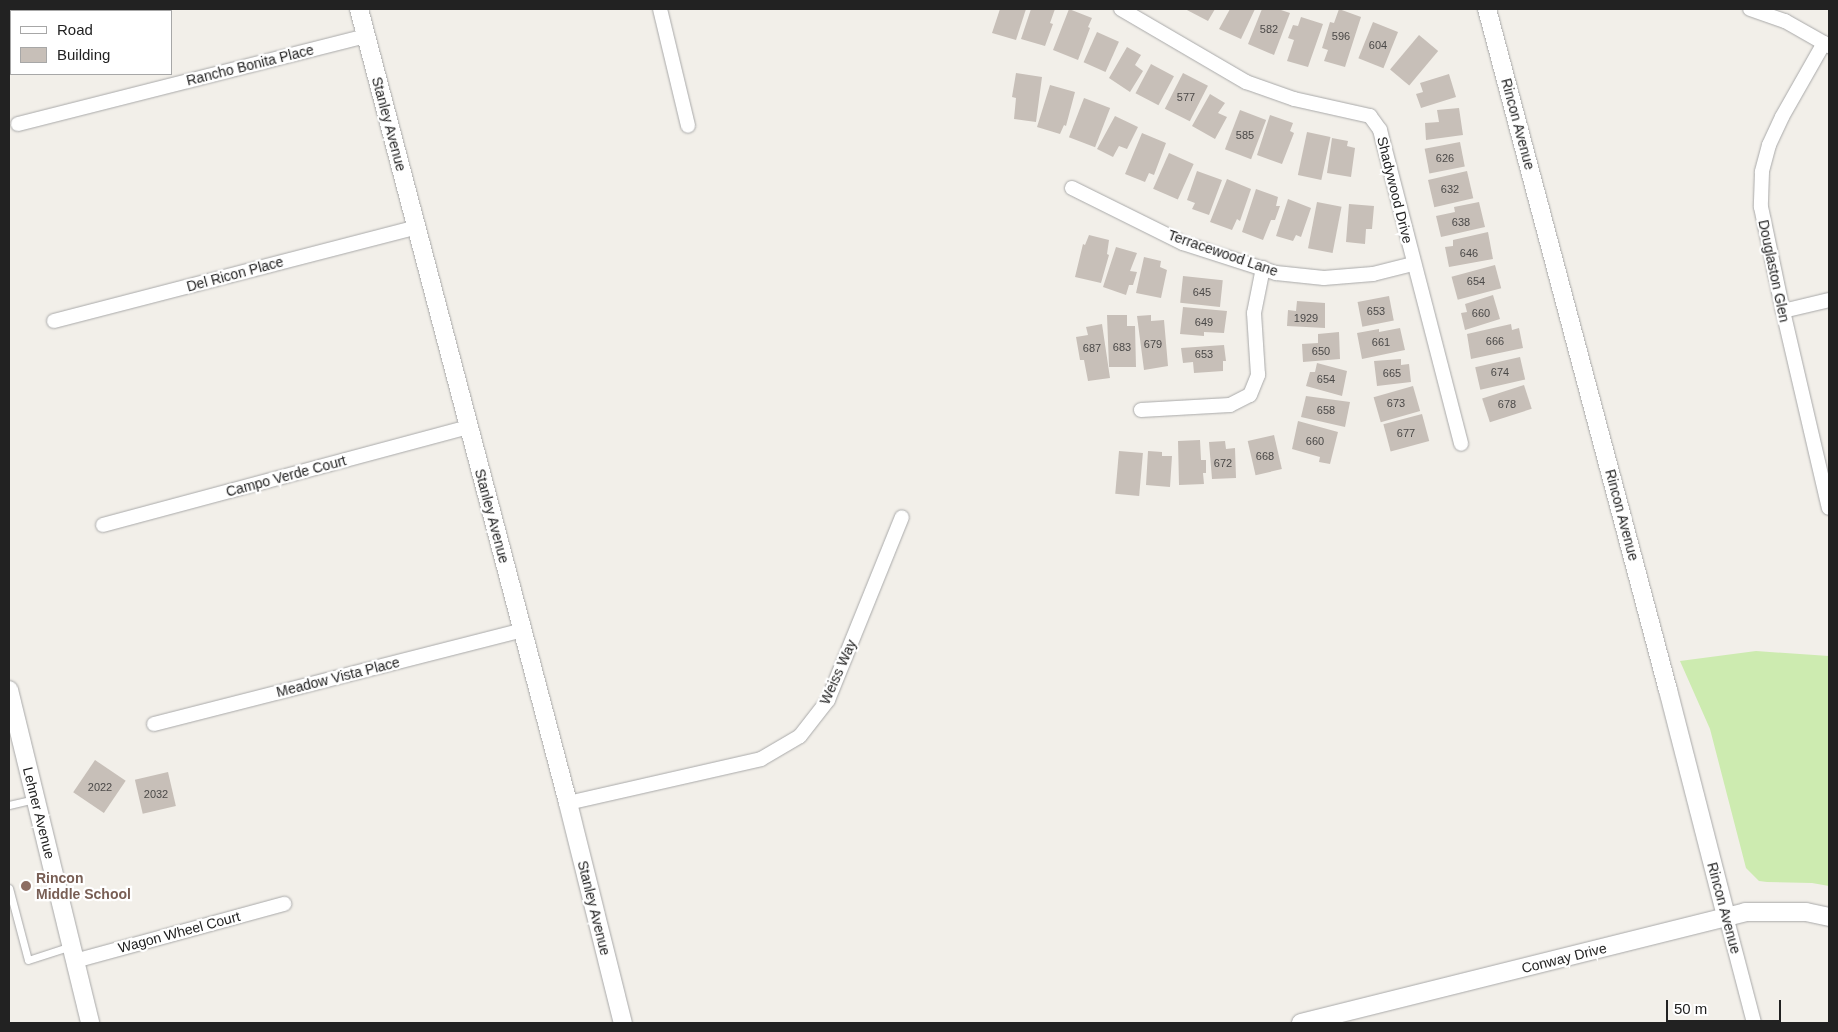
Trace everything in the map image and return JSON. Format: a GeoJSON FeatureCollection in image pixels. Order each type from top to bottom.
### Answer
{"type":"FeatureCollection","features":[{"type":"Feature","properties":{"kind":"street","name":"Stanley Avenue"},"geometry":{"type":"LineString","coordinates":[[359,9],[568,803],[623,1023]]}},
{"type":"Feature","properties":{"kind":"street"},"geometry":{"type":"LineString","coordinates":[[660,9],[688,126]]}},
{"type":"Feature","properties":{"kind":"street","name":"Shadywood Drive"},"geometry":{"type":"LineString","coordinates":[[1121,9],[1246,82],[1294,99],[1370,116],[1380,130],[1413,264],[1461,444]]}},
{"type":"Feature","properties":{"kind":"street","name":"Rincon Avenue"},"geometry":{"type":"LineString","coordinates":[[1487,9],[1606,452],[1754,1023]]}},
{"type":"Feature","properties":{"kind":"street"},"geometry":{"type":"LineString","coordinates":[[1750,9],[1785,21],[1826,45]]}},
{"type":"Feature","properties":{"kind":"street"},"geometry":{"type":"LineString","coordinates":[[1774,9],[1785,21]]}},
{"type":"Feature","properties":{"kind":"street","name":"Rancho Bonita Place"},"geometry":{"type":"LineString","coordinates":[[18,124],[366,36]]}},
{"type":"Feature","properties":{"kind":"street","name":"Douglaston Glen"},"geometry":{"type":"LineString","coordinates":[[1826,45],[1782,117],[1769,145],[1762,172],[1761,207],[1829,508]]}},
{"type":"Feature","properties":{"kind":"street","name":"Terracewood Lane"},"geometry":{"type":"LineString","coordinates":[[1072,188],[1183,243],[1276,273],[1324,278],[1373,274],[1413,264]]}},
{"type":"Feature","properties":{"kind":"street","name":"Del Ricon Place"},"geometry":{"type":"LineString","coordinates":[[54,321],[417,227]]}},
{"type":"Feature","properties":{"kind":"street"},"geometry":{"type":"LineString","coordinates":[[1141,410],[1230,405],[1250,395],[1258,376],[1254,313],[1263,268]]}},
{"type":"Feature","properties":{"kind":"street"},"geometry":{"type":"LineString","coordinates":[[1783,311],[1829,300]]}},
{"type":"Feature","properties":{"kind":"street","name":"Campo Verde Court"},"geometry":{"type":"LineString","coordinates":[[104,525],[469,427]]}},
{"type":"Feature","properties":{"kind":"street","name":"Weiss Way"},"geometry":{"type":"LineString","coordinates":[[568,803],[761,758],[800,736],[828,700],[902,517]]}},
{"type":"Feature","properties":{"kind":"street","name":"Meadow Vista Place"},"geometry":{"type":"LineString","coordinates":[[154,724],[522,630]]}},
{"type":"Feature","properties":{"kind":"street","name":"Lehner Avenue"},"geometry":{"type":"LineString","coordinates":[[9,690],[90,1023]]}},
{"type":"Feature","properties":{"kind":"street","name":"Wagon Wheel Court"},"geometry":{"type":"LineString","coordinates":[[73,953],[284,904]]}},
{"type":"Feature","properties":{"kind":"street","name":"Conway Drive"},"geometry":{"type":"LineString","coordinates":[[1301,1023],[1726,916],[1775,911],[1806,912],[1829,917]]}},
{"type":"Feature","properties":{"kind":"lane"},"geometry":{"type":"LineString","coordinates":[[9,805],[35,799]]}},
{"type":"Feature","properties":{"kind":"lane"},"geometry":{"type":"LineString","coordinates":[[9,888],[28,960],[73,953]]}},
{"type":"Feature","properties":{"kind":"green space"},"geometry":{"type":"Polygon","coordinates":[[[1756,651],[1829,656],[1829,886],[1812,883],[1759,881],[1746,868],[1710,729],[1680,661],[1756,651]]]}},
{"type":"Feature","properties":{"kind":"building"},"geometry":{"type":"Polygon","coordinates":[[[1000,9],[1026,9],[1016,40],[992,33],[1000,9]]]}},
{"type":"Feature","properties":{"kind":"building"},"geometry":{"type":"Polygon","coordinates":[[[1031,9],[1055,9],[1050,23],[1053,24],[1045,46],[1021,39],[1031,9]]]}},
{"type":"Feature","properties":{"kind":"building"},"geometry":{"type":"Polygon","coordinates":[[[1069,9],[1092,18],[1078,60],[1053,50],[1069,9]]]}},
{"type":"Feature","properties":{"kind":"building"},"geometry":{"type":"Polygon","coordinates":[[[1185,9],[1215,9],[1208,21],[1185,9]]]}},
{"type":"Feature","properties":{"kind":"building"},"geometry":{"type":"Polygon","coordinates":[[[1230,9],[1255,9],[1241,39],[1219,29],[1230,9]]]}},
{"type":"Feature","properties":{"kind":"building"},"geometry":{"type":"Polygon","coordinates":[[[1262,9],[1278,9],[1290,13],[1274,55],[1248,44],[1262,9]]]}},
{"type":"Feature","properties":{"kind":"building"},"geometry":{"type":"Polygon","coordinates":[[[1339,9],[1361,17],[1345,67],[1324,61],[1328,50],[1322,48],[1330,22],[1334,23],[1339,9]]]}},
{"type":"Feature","properties":{"kind":"building"},"geometry":{"type":"Polygon","coordinates":[[[1301,17],[1323,24],[1308,67],[1287,61],[1294,40],[1288,38],[1293,25],[1298,26],[1301,17]]]}},
{"type":"Feature","properties":{"kind":"building"},"geometry":{"type":"Polygon","coordinates":[[[1373,22],[1398,32],[1383,68],[1358,58],[1373,22]]]}},
{"type":"Feature","properties":{"kind":"building"},"geometry":{"type":"Polygon","coordinates":[[[1097,32],[1119,42],[1106,72],[1084,62],[1097,32]]]}},
{"type":"Feature","properties":{"kind":"building"},"geometry":{"type":"Polygon","coordinates":[[[1419,35],[1438,51],[1409,86],[1390,69],[1419,35]]]}},
{"type":"Feature","properties":{"kind":"building"},"geometry":{"type":"Polygon","coordinates":[[[1127,47],[1141,55],[1135,65],[1143,71],[1130,92],[1109,78],[1127,47]]]}},
{"type":"Feature","properties":{"kind":"building"},"geometry":{"type":"Polygon","coordinates":[[[1151,64],[1174,76],[1158,105],[1136,93],[1151,64]]]}},
{"type":"Feature","properties":{"kind":"building"},"geometry":{"type":"Polygon","coordinates":[[[1016,73],[1042,77],[1036,122],[1014,119],[1016,98],[1012,97],[1016,73]]]}},
{"type":"Feature","properties":{"kind":"building"},"geometry":{"type":"Polygon","coordinates":[[[1183,73],[1208,86],[1190,121],[1165,109],[1183,73]]]}},
{"type":"Feature","properties":{"kind":"building"},"geometry":{"type":"Polygon","coordinates":[[[1449,74],[1456,97],[1421,108],[1416,94],[1423,92],[1420,83],[1449,74]]]}},
{"type":"Feature","properties":{"kind":"building"},"geometry":{"type":"Polygon","coordinates":[[[1050,85],[1075,92],[1066,126],[1064,125],[1060,134],[1037,127],[1050,85]]]}},
{"type":"Feature","properties":{"kind":"building"},"geometry":{"type":"Polygon","coordinates":[[[1210,94],[1225,103],[1218,113],[1227,117],[1215,139],[1192,126],[1210,94]]]}},
{"type":"Feature","properties":{"kind":"building"},"geometry":{"type":"Polygon","coordinates":[[[1084,98],[1110,108],[1095,147],[1069,137],[1084,98]]]}},
{"type":"Feature","properties":{"kind":"building"},"geometry":{"type":"Polygon","coordinates":[[[1459,108],[1463,135],[1426,140],[1425,123],[1439,122],[1437,110],[1459,108]]]}},
{"type":"Feature","properties":{"kind":"building"},"geometry":{"type":"Polygon","coordinates":[[[1240,110],[1266,120],[1251,159],[1225,149],[1240,110]]]}},
{"type":"Feature","properties":{"kind":"building"},"geometry":{"type":"Polygon","coordinates":[[[1270,115],[1293,123],[1290,131],[1294,133],[1282,164],[1257,155],[1270,115]]]}},
{"type":"Feature","properties":{"kind":"building"},"geometry":{"type":"Polygon","coordinates":[[[1115,116],[1138,127],[1127,149],[1119,146],[1113,157],[1097,149],[1115,116]]]}},
{"type":"Feature","properties":{"kind":"building"},"geometry":{"type":"Polygon","coordinates":[[[1307,132],[1330,137],[1321,180],[1298,175],[1307,132]]]}},
{"type":"Feature","properties":{"kind":"building"},"geometry":{"type":"Polygon","coordinates":[[[1142,133],[1166,143],[1154,175],[1149,173],[1145,182],[1125,174],[1142,133]]]}},
{"type":"Feature","properties":{"kind":"building"},"geometry":{"type":"Polygon","coordinates":[[[1332,138],[1348,141],[1347,146],[1355,148],[1351,177],[1327,173],[1332,138]]]}},
{"type":"Feature","properties":{"kind":"building"},"geometry":{"type":"Polygon","coordinates":[[[1460,142],[1465,167],[1429,173],[1425,149],[1460,142]]]}},
{"type":"Feature","properties":{"kind":"building"},"geometry":{"type":"Polygon","coordinates":[[[1169,153],[1194,164],[1178,200],[1153,189],[1169,153]]]}},
{"type":"Feature","properties":{"kind":"building"},"geometry":{"type":"Polygon","coordinates":[[[1197,171],[1222,180],[1209,215],[1192,209],[1195,203],[1187,200],[1197,171]]]}},
{"type":"Feature","properties":{"kind":"building"},"geometry":{"type":"Polygon","coordinates":[[[1467,171],[1473,198],[1434,207],[1428,180],[1467,171]]]}},
{"type":"Feature","properties":{"kind":"building"},"geometry":{"type":"Polygon","coordinates":[[[1227,179],[1251,189],[1240,221],[1237,219],[1232,230],[1210,222],[1227,179]]]}},
{"type":"Feature","properties":{"kind":"building"},"geometry":{"type":"Polygon","coordinates":[[[1256,189],[1278,197],[1276,206],[1280,206],[1275,220],[1271,220],[1263,240],[1242,232],[1256,189]]]}},
{"type":"Feature","properties":{"kind":"building"},"geometry":{"type":"Polygon","coordinates":[[[1288,199],[1311,208],[1301,237],[1296,235],[1293,241],[1276,236],[1288,199]]]}},
{"type":"Feature","properties":{"kind":"building"},"geometry":{"type":"Polygon","coordinates":[[[1317,202],[1342,207],[1333,253],[1308,248],[1317,202]]]}},
{"type":"Feature","properties":{"kind":"building"},"geometry":{"type":"Polygon","coordinates":[[[1479,202],[1485,227],[1441,237],[1436,216],[1455,212],[1454,207],[1479,202]]]}},
{"type":"Feature","properties":{"kind":"building"},"geometry":{"type":"Polygon","coordinates":[[[1349,204],[1374,206],[1372,229],[1366,229],[1365,244],[1346,242],[1349,204]]]}},
{"type":"Feature","properties":{"kind":"building"},"geometry":{"type":"Polygon","coordinates":[[[1488,232],[1493,259],[1449,267],[1445,247],[1453,246],[1453,240],[1488,232]]]}},
{"type":"Feature","properties":{"kind":"building"},"geometry":{"type":"Polygon","coordinates":[[[1089,235],[1109,240],[1107,254],[1109,255],[1101,283],[1075,277],[1083,244],[1085,245],[1089,235]]]}},
{"type":"Feature","properties":{"kind":"building"},"geometry":{"type":"Polygon","coordinates":[[[1116,247],[1137,253],[1130,271],[1137,272],[1133,285],[1129,285],[1126,295],[1103,287],[1116,247]]]}},
{"type":"Feature","properties":{"kind":"building"},"geometry":{"type":"Polygon","coordinates":[[[1144,257],[1161,261],[1160,267],[1167,270],[1161,298],[1136,293],[1144,257]]]}},
{"type":"Feature","properties":{"kind":"building"},"geometry":{"type":"Polygon","coordinates":[[[1495,265],[1501,288],[1458,300],[1452,277],[1495,265]]]}},
{"type":"Feature","properties":{"kind":"building"},"geometry":{"type":"Polygon","coordinates":[[[1183,276],[1223,280],[1220,307],[1180,303],[1183,276]]]}},
{"type":"Feature","properties":{"kind":"building"},"geometry":{"type":"Polygon","coordinates":[[[1493,295],[1500,319],[1465,330],[1461,313],[1467,312],[1465,304],[1493,295]]]}},
{"type":"Feature","properties":{"kind":"building"},"geometry":{"type":"Polygon","coordinates":[[[1389,296],[1394,321],[1362,327],[1358,302],[1389,296]]]}},
{"type":"Feature","properties":{"kind":"building"},"geometry":{"type":"Polygon","coordinates":[[[1297,301],[1325,303],[1325,328],[1287,326],[1288,310],[1296,311],[1297,301]]]}},
{"type":"Feature","properties":{"kind":"building"},"geometry":{"type":"Polygon","coordinates":[[[1183,307],[1227,311],[1224,333],[1204,332],[1204,336],[1180,334],[1183,307]]]}},
{"type":"Feature","properties":{"kind":"building"},"geometry":{"type":"Polygon","coordinates":[[[1107,315],[1127,315],[1127,326],[1135,326],[1136,367],[1109,367],[1107,315]]]}},
{"type":"Feature","properties":{"kind":"building"},"geometry":{"type":"Polygon","coordinates":[[[1151,315],[1151,321],[1164,320],[1168,366],[1144,370],[1137,316],[1151,315]]]}},
{"type":"Feature","properties":{"kind":"building"},"geometry":{"type":"Polygon","coordinates":[[[1102,324],[1110,378],[1088,381],[1084,360],[1080,360],[1076,337],[1088,335],[1086,327],[1102,324]]]}},
{"type":"Feature","properties":{"kind":"building"},"geometry":{"type":"Polygon","coordinates":[[[1511,324],[1512,330],[1519,328],[1523,348],[1471,359],[1467,334],[1511,324]]]}},
{"type":"Feature","properties":{"kind":"building"},"geometry":{"type":"Polygon","coordinates":[[[1400,328],[1405,350],[1362,359],[1357,333],[1379,329],[1379,332],[1400,328]]]}},
{"type":"Feature","properties":{"kind":"building"},"geometry":{"type":"Polygon","coordinates":[[[1339,332],[1340,359],[1303,362],[1302,344],[1318,343],[1318,334],[1339,332]]]}},
{"type":"Feature","properties":{"kind":"building"},"geometry":{"type":"Polygon","coordinates":[[[1224,345],[1226,361],[1223,361],[1223,371],[1194,373],[1193,362],[1183,363],[1181,348],[1224,345]]]}},
{"type":"Feature","properties":{"kind":"building"},"geometry":{"type":"Polygon","coordinates":[[[1520,357],[1525,379],[1480,390],[1475,367],[1520,357]]]}},
{"type":"Feature","properties":{"kind":"building"},"geometry":{"type":"Polygon","coordinates":[[[1401,359],[1401,365],[1409,364],[1411,382],[1377,386],[1374,361],[1401,359]]]}},
{"type":"Feature","properties":{"kind":"building"},"geometry":{"type":"Polygon","coordinates":[[[1317,363],[1347,371],[1342,396],[1306,386],[1310,372],[1315,372],[1317,363]]]}},
{"type":"Feature","properties":{"kind":"building"},"geometry":{"type":"Polygon","coordinates":[[[1524,385],[1532,409],[1490,422],[1482,399],[1524,385]]]}},
{"type":"Feature","properties":{"kind":"building"},"geometry":{"type":"Polygon","coordinates":[[[1413,386],[1420,411],[1381,422],[1374,397],[1413,386]]]}},
{"type":"Feature","properties":{"kind":"building"},"geometry":{"type":"Polygon","coordinates":[[[1306,396],[1350,402],[1345,427],[1301,417],[1306,396]]]}},
{"type":"Feature","properties":{"kind":"building"},"geometry":{"type":"Polygon","coordinates":[[[1422,414],[1429,441],[1391,451],[1383,424],[1422,414]]]}},
{"type":"Feature","properties":{"kind":"building"},"geometry":{"type":"Polygon","coordinates":[[[1298,421],[1338,432],[1330,464],[1319,462],[1320,457],[1292,449],[1298,421]]]}},
{"type":"Feature","properties":{"kind":"building"},"geometry":{"type":"Polygon","coordinates":[[[1274,435],[1282,469],[1256,475],[1248,441],[1274,435]]]}},
{"type":"Feature","properties":{"kind":"building"},"geometry":{"type":"Polygon","coordinates":[[[1200,440],[1201,460],[1206,460],[1206,473],[1203,473],[1204,484],[1179,485],[1178,441],[1200,440]]]}},
{"type":"Feature","properties":{"kind":"building"},"geometry":{"type":"Polygon","coordinates":[[[1225,441],[1226,449],[1235,448],[1236,478],[1212,479],[1209,442],[1225,441]]]}},
{"type":"Feature","properties":{"kind":"building"},"geometry":{"type":"Polygon","coordinates":[[[1119,451],[1143,453],[1139,496],[1115,494],[1119,451]]]}},
{"type":"Feature","properties":{"kind":"building"},"geometry":{"type":"Polygon","coordinates":[[[1148,451],[1162,452],[1162,456],[1172,456],[1170,487],[1146,485],[1148,451]]]}},
{"type":"Feature","properties":{"kind":"building"},"geometry":{"type":"Polygon","coordinates":[[[95,760],[126,781],[104,813],[73,792],[95,760]]]}},
{"type":"Feature","properties":{"kind":"building"},"geometry":{"type":"Polygon","coordinates":[[[168,772],[176,806],[143,814],[135,780],[168,772]]]}},
{"type":"Feature","properties":{"kind":"place","name":"Rincon Middle School"},"geometry":{"type":"Point","coordinates":[26,886]}}]}
